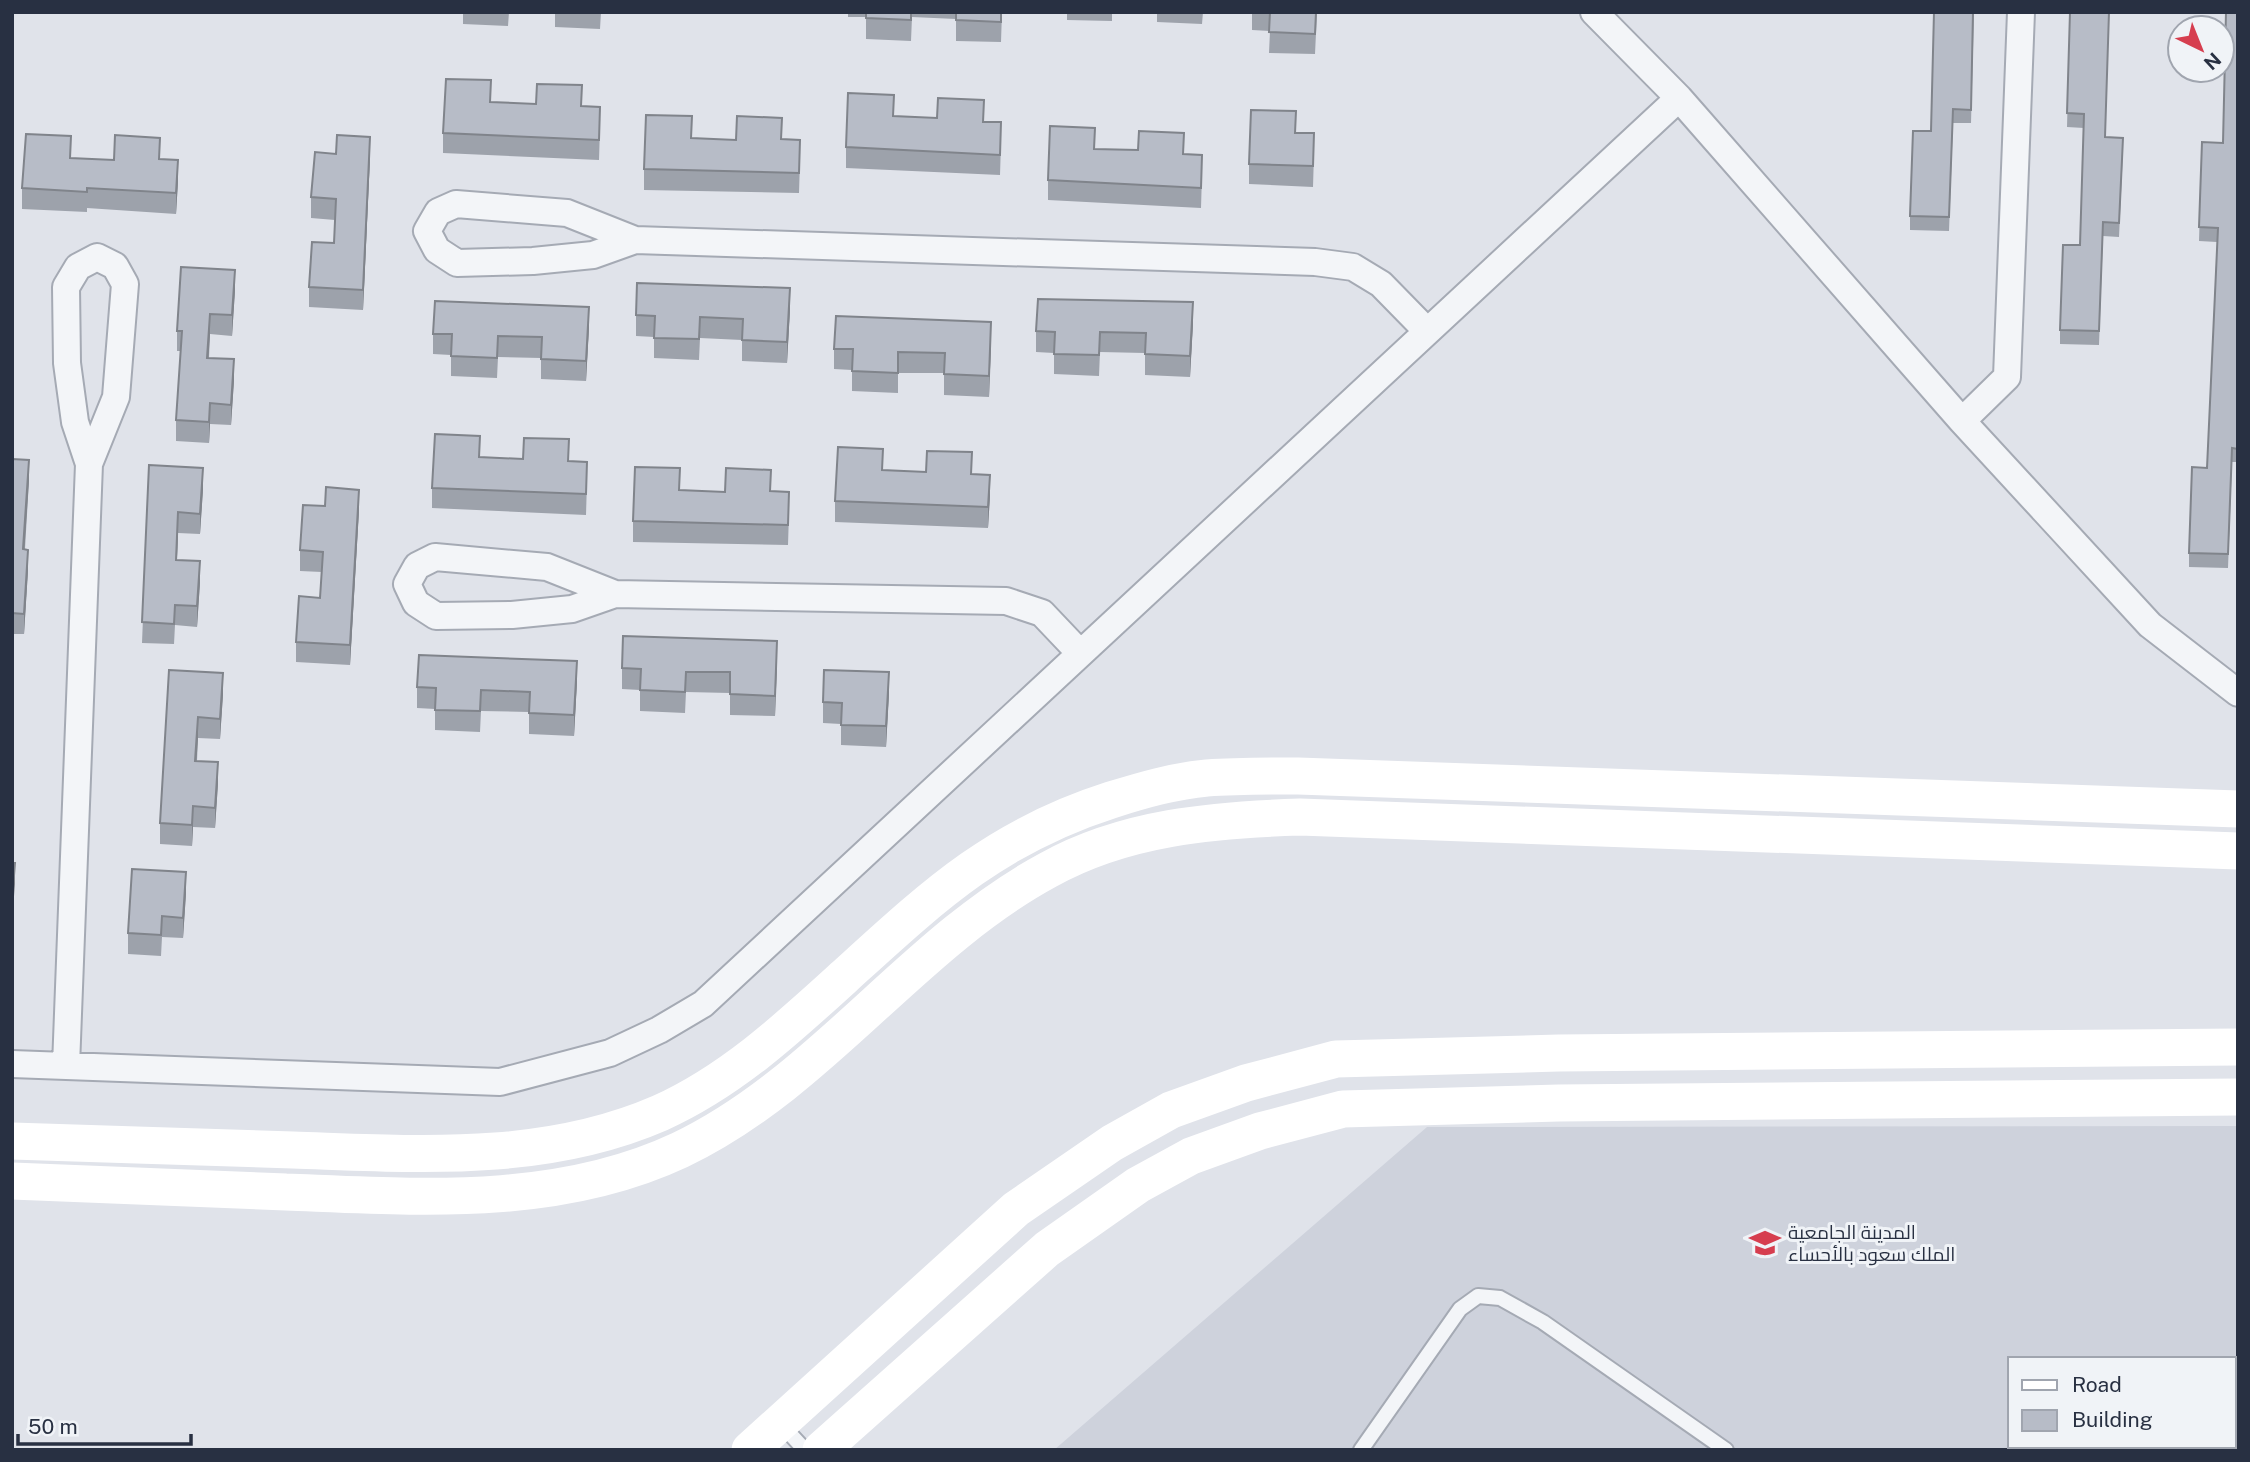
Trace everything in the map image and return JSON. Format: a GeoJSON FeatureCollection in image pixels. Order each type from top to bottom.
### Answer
{"type":"FeatureCollection","features":[{"type":"Feature","properties":{"kind":"main road"},"geometry":{"type":"LineString","coordinates":[[12,1142],[426,1154],[512,1152],[592,1138],[661,1112],[723,1079],[762,1049],[926,903],[992,852],[1063,815],[1148,788],[1206,778],[1298,775],[2238,809]]}},
{"type":"Feature","properties":{"kind":"main road"},"geometry":{"type":"LineString","coordinates":[[12,1181],[422,1197],[504,1195],[601,1178],[679,1150],[750,1110],[811,1063],[942,943],[1010,892],[1050,868],[1100,846],[1176,826],[1228,819],[1300,817],[2238,851]]}},
{"type":"Feature","properties":{"kind":"main road"},"geometry":{"type":"LineString","coordinates":[[750,1450],[1016,1209],[1112,1143],[1171,1110],[1246,1083],[1336,1059],[1559,1053],[2238,1047]]}},
{"type":"Feature","properties":{"kind":"main road"},"geometry":{"type":"LineString","coordinates":[[821,1450],[1046,1249],[1138,1185],[1192,1156],[1260,1131],[1343,1109],[1559,1103],[2238,1097]]}},
{"type":"Feature","properties":{"kind":"main road"},"geometry":{"type":"LineString","coordinates":[[309,1193],[312,1151]]}},
{"type":"Feature","properties":{"kind":"street"},"geometry":{"type":"LineString","coordinates":[[1594,12],[1679,97],[1962,421],[2150,625],[2238,693]]}},
{"type":"Feature","properties":{"kind":"street"},"geometry":{"type":"LineString","coordinates":[[1962,421],[2007,377],[2021,12]]}},
{"type":"Feature","properties":{"kind":"street"},"geometry":{"type":"LineString","coordinates":[[12,1064],[500,1082],[610,1053],[659,1030],[703,1004],[1679,97]]}},
{"type":"Feature","properties":{"kind":"street"},"geometry":{"type":"LineString","coordinates":[[635,240],[593,255],[533,261],[457,263],[437,250],[428,231],[438,212],[456,204],[568,214],[635,240],[1315,262],[1353,267],[1381,284],[1427,331]]}},
{"type":"Feature","properties":{"kind":"street"},"geometry":{"type":"LineString","coordinates":[[66,1066],[89,464],[116,397],[125,284],[115,266],[97,257],[78,267],[66,287],[67,363],[75,422],[89,464]]}},
{"type":"Feature","properties":{"kind":"street"},"geometry":{"type":"LineString","coordinates":[[615,594],[547,567],[435,557],[417,566],[407,584],[416,603],[436,616],[512,615],[572,609],[615,594],[1006,601],[1042,613],[1080,653]]}},
{"type":"Feature","properties":{"kind":"lane"},"geometry":{"type":"LineString","coordinates":[[1361,1450],[1460,1309],[1478,1296],[1500,1298],[1543,1322],[1726,1450]]}},
{"type":"Feature","properties":{"kind":"lane"},"geometry":{"type":"LineString","coordinates":[[779,1422],[805,1450]]}},
{"type":"Feature","properties":{"kind":"shaded area","name":"المدينة الجامعية الملك سعود بالأحساء"},"geometry":{"type":"Polygon","coordinates":[[[2238,1126],[2238,1450],[1054,1450],[1427,1127],[2238,1126]]]}},
{"type":"Feature","properties":{"kind":"building"},"geometry":{"type":"Polygon","coordinates":[[[866,12],[911,12],[911,20],[866,18],[866,12]]]}},
{"type":"Feature","properties":{"kind":"building"},"geometry":{"type":"Polygon","coordinates":[[[956,12],[1001,12],[1001,22],[956,20],[956,12]]]}},
{"type":"Feature","properties":{"kind":"building"},"geometry":{"type":"Polygon","coordinates":[[[1270,12],[1316,12],[1315,34],[1269,32],[1270,12]]]}},
{"type":"Feature","properties":{"kind":"building"},"geometry":{"type":"Polygon","coordinates":[[[1934,12],[1973,12],[1971,110],[1953,109],[1949,217],[1910,216],[1913,131],[1931,131],[1934,12]]]}},
{"type":"Feature","properties":{"kind":"building"},"geometry":{"type":"Polygon","coordinates":[[[2070,12],[2109,12],[2105,137],[2123,138],[2119,223],[2103,222],[2099,331],[2060,330],[2063,245],[2080,245],[2084,114],[2067,113],[2070,12]]]}},
{"type":"Feature","properties":{"kind":"building"},"geometry":{"type":"Polygon","coordinates":[[[2238,12],[2238,449],[2232,448],[2228,554],[2189,553],[2192,467],[2207,468],[2218,228],[2199,227],[2202,142],[2223,143],[2224,84],[2236,84],[2236,14],[2226,14],[2238,12]]]}},
{"type":"Feature","properties":{"kind":"building"},"geometry":{"type":"Polygon","coordinates":[[[446,79],[491,80],[490,102],[536,104],[537,84],[582,85],[581,106],[600,107],[599,140],[443,133],[446,79]]]}},
{"type":"Feature","properties":{"kind":"building"},"geometry":{"type":"Polygon","coordinates":[[[848,93],[894,95],[893,116],[937,118],[938,98],[984,100],[983,122],[1001,122],[1000,155],[846,147],[848,93]]]}},
{"type":"Feature","properties":{"kind":"building"},"geometry":{"type":"Polygon","coordinates":[[[1251,110],[1296,111],[1295,133],[1314,133],[1313,166],[1249,164],[1251,110]]]}},
{"type":"Feature","properties":{"kind":"building"},"geometry":{"type":"Polygon","coordinates":[[[646,115],[692,116],[691,138],[736,140],[737,116],[782,118],[781,139],[800,140],[799,173],[644,169],[646,115]]]}},
{"type":"Feature","properties":{"kind":"building"},"geometry":{"type":"Polygon","coordinates":[[[1050,126],[1095,128],[1094,149],[1138,150],[1139,131],[1184,133],[1183,154],[1202,155],[1201,188],[1048,180],[1050,126]]]}},
{"type":"Feature","properties":{"kind":"building"},"geometry":{"type":"Polygon","coordinates":[[[26,134],[71,136],[70,158],[114,160],[115,135],[160,138],[159,159],[178,160],[176,193],[87,188],[87,192],[22,188],[26,134]]]}},
{"type":"Feature","properties":{"kind":"building"},"geometry":{"type":"Polygon","coordinates":[[[337,135],[370,137],[363,290],[309,287],[312,242],[334,243],[336,199],[311,197],[315,152],[336,154],[337,135]]]}},
{"type":"Feature","properties":{"kind":"building"},"geometry":{"type":"Polygon","coordinates":[[[181,267],[235,270],[232,315],[210,314],[207,358],[234,359],[231,405],[210,403],[209,422],[176,420],[182,331],[177,331],[181,267]]]}},
{"type":"Feature","properties":{"kind":"building"},"geometry":{"type":"Polygon","coordinates":[[[637,283],[790,288],[787,342],[742,340],[743,319],[700,317],[699,339],[654,338],[655,316],[636,315],[637,283]]]}},
{"type":"Feature","properties":{"kind":"building"},"geometry":{"type":"Polygon","coordinates":[[[1038,299],[1193,302],[1190,356],[1145,354],[1146,333],[1100,332],[1099,355],[1054,354],[1055,332],[1036,331],[1038,299]]]}},
{"type":"Feature","properties":{"kind":"building"},"geometry":{"type":"Polygon","coordinates":[[[435,301],[589,307],[586,361],[541,359],[542,337],[498,336],[497,358],[451,356],[452,334],[433,334],[435,301]]]}},
{"type":"Feature","properties":{"kind":"building"},"geometry":{"type":"Polygon","coordinates":[[[836,316],[991,322],[989,376],[944,374],[945,353],[898,352],[898,373],[852,371],[853,349],[834,349],[836,316]]]}},
{"type":"Feature","properties":{"kind":"building"},"geometry":{"type":"Polygon","coordinates":[[[435,434],[480,436],[479,457],[523,459],[524,438],[569,439],[568,461],[587,462],[586,494],[432,488],[435,434]]]}},
{"type":"Feature","properties":{"kind":"building"},"geometry":{"type":"Polygon","coordinates":[[[838,447],[883,449],[882,470],[926,472],[927,451],[972,452],[971,474],[990,475],[988,507],[835,501],[838,447]]]}},
{"type":"Feature","properties":{"kind":"building"},"geometry":{"type":"Polygon","coordinates":[[[12,459],[29,460],[23,549],[28,550],[24,614],[12,613],[12,459]]]}},
{"type":"Feature","properties":{"kind":"building"},"geometry":{"type":"Polygon","coordinates":[[[149,465],[203,468],[200,514],[178,512],[176,560],[200,561],[197,606],[175,605],[174,624],[142,622],[149,465]]]}},
{"type":"Feature","properties":{"kind":"building"},"geometry":{"type":"Polygon","coordinates":[[[635,467],[680,468],[679,490],[725,492],[726,468],[771,470],[770,491],[789,492],[788,525],[633,521],[635,467]]]}},
{"type":"Feature","properties":{"kind":"building"},"geometry":{"type":"Polygon","coordinates":[[[326,487],[359,490],[350,645],[296,642],[299,596],[320,598],[323,552],[300,550],[303,505],[325,506],[326,487]]]}},
{"type":"Feature","properties":{"kind":"building"},"geometry":{"type":"Polygon","coordinates":[[[623,636],[777,641],[775,696],[730,694],[730,672],[686,672],[685,692],[640,690],[641,669],[622,668],[623,636]]]}},
{"type":"Feature","properties":{"kind":"building"},"geometry":{"type":"Polygon","coordinates":[[[419,655],[577,661],[574,715],[529,713],[530,692],[481,690],[480,711],[435,710],[436,688],[417,687],[419,655]]]}},
{"type":"Feature","properties":{"kind":"building"},"geometry":{"type":"Polygon","coordinates":[[[169,670],[223,673],[220,719],[198,717],[195,761],[218,762],[215,808],[193,806],[192,825],[160,823],[169,670]]]}},
{"type":"Feature","properties":{"kind":"building"},"geometry":{"type":"Polygon","coordinates":[[[824,670],[889,672],[886,726],[841,725],[842,703],[823,702],[824,670]]]}},
{"type":"Feature","properties":{"kind":"building"},"geometry":{"type":"Polygon","coordinates":[[[12,863],[15,863],[12,900],[12,863]]]}},
{"type":"Feature","properties":{"kind":"building"},"geometry":{"type":"Polygon","coordinates":[[[132,869],[186,872],[183,918],[162,916],[161,935],[128,933],[132,869]]]}},
{"type":"Feature","properties":{"kind":"place","name":"المدينة الجامعية الملك سعود بالأحساء"},"geometry":{"type":"Point","coordinates":[1765,1243]}}]}
